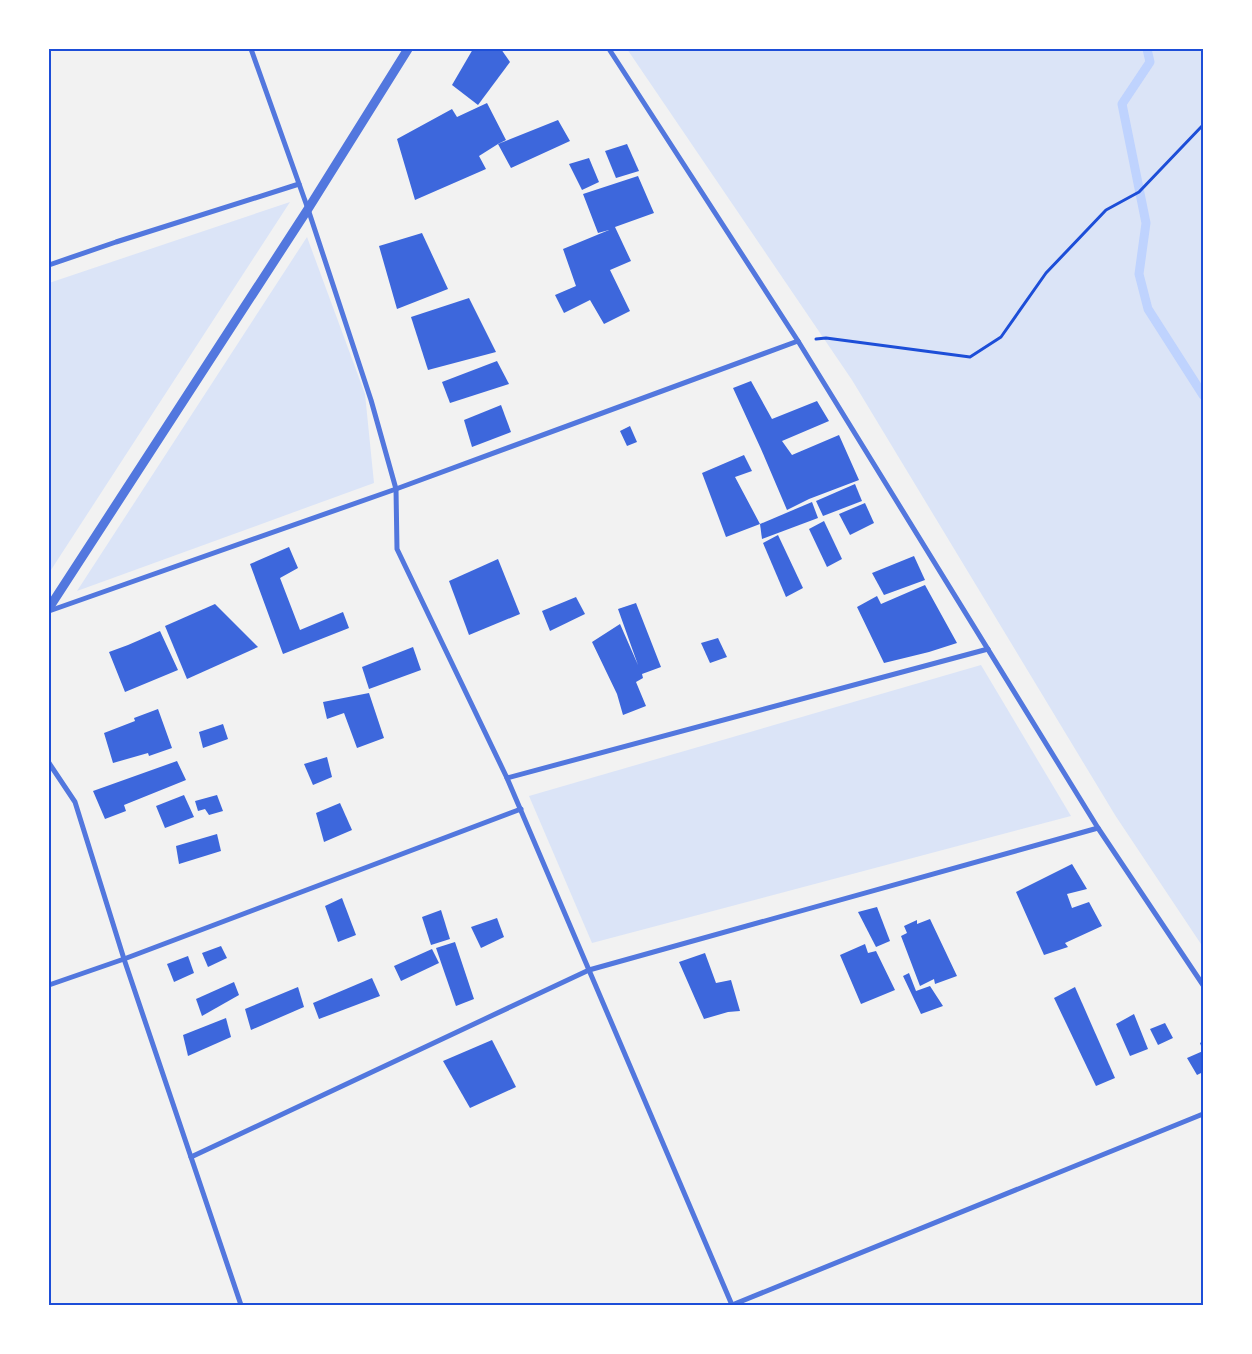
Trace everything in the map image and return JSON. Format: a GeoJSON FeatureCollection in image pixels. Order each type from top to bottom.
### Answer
{"type":"FeatureCollection","features":[{"type":"Feature","properties":{"kind":"street"},"geometry":{"type":"LineString","coordinates":[[251,49],[308,209],[371,400],[396,489],[397,549],[521,809],[732,1305],[1203,1114]]}},
{"type":"Feature","properties":{"kind":"street"},"geometry":{"type":"LineString","coordinates":[[49,609],[308,209],[408,49]]}},
{"type":"Feature","properties":{"kind":"street"},"geometry":{"type":"LineString","coordinates":[[610,49],[798,342],[1098,828],[1203,985]]}},
{"type":"Feature","properties":{"kind":"street"},"geometry":{"type":"LineString","coordinates":[[49,266],[126,239],[299,184]]}},
{"type":"Feature","properties":{"kind":"street"},"geometry":{"type":"LineString","coordinates":[[49,609],[396,489],[798,342]]}},
{"type":"Feature","properties":{"kind":"street"},"geometry":{"type":"LineString","coordinates":[[507,778],[988,649]]}},
{"type":"Feature","properties":{"kind":"street"},"geometry":{"type":"LineString","coordinates":[[49,763],[75,802],[124,959],[240,1305]]}},
{"type":"Feature","properties":{"kind":"street"},"geometry":{"type":"LineString","coordinates":[[49,985],[124,959],[521,809]]}},
{"type":"Feature","properties":{"kind":"street"},"geometry":{"type":"LineString","coordinates":[[191,1157],[589,970],[1098,828]]}},
{"type":"Feature","properties":{"kind":"path"},"geometry":{"type":"LineString","coordinates":[[798,342],[826,338],[970,357],[1001,337],[1046,273],[1106,210],[1139,192],[1203,125]]}},
{"type":"Feature","properties":{"kind":"shaded area"},"geometry":{"type":"Polygon","coordinates":[[[627,49],[1203,49],[1203,947],[1115,815],[852,380],[627,49]]]}},
{"type":"Feature","properties":{"kind":"shaded area"},"geometry":{"type":"Polygon","coordinates":[[[290,202],[49,573],[49,283],[290,202]]]}},
{"type":"Feature","properties":{"kind":"shaded area"},"geometry":{"type":"Polygon","coordinates":[[[307,237],[365,394],[374,483],[77,591],[307,237]]]}},
{"type":"Feature","properties":{"kind":"shaded area"},"geometry":{"type":"Polygon","coordinates":[[[981,665],[1071,816],[592,943],[529,796],[981,665]]]}},
{"type":"Feature","properties":{"kind":"building"},"geometry":{"type":"Polygon","coordinates":[[[473,49],[501,49],[510,62],[478,105],[452,85],[473,49]]]}},
{"type":"Feature","properties":{"kind":"building"},"geometry":{"type":"Polygon","coordinates":[[[487,103],[506,140],[479,156],[486,169],[415,200],[397,139],[452,109],[457,117],[487,103]]]}},
{"type":"Feature","properties":{"kind":"building"},"geometry":{"type":"Polygon","coordinates":[[[558,120],[570,141],[511,168],[498,144],[558,120]]]}},
{"type":"Feature","properties":{"kind":"building"},"geometry":{"type":"Polygon","coordinates":[[[627,144],[639,171],[616,178],[605,151],[627,144]]]}},
{"type":"Feature","properties":{"kind":"building"},"geometry":{"type":"Polygon","coordinates":[[[589,158],[599,182],[582,190],[569,164],[589,158]]]}},
{"type":"Feature","properties":{"kind":"building"},"geometry":{"type":"Polygon","coordinates":[[[638,176],[654,213],[615,227],[631,261],[610,270],[630,311],[604,324],[590,300],[564,313],[555,295],[576,286],[563,249],[609,230],[598,233],[583,194],[638,176]]]}},
{"type":"Feature","properties":{"kind":"building"},"geometry":{"type":"Polygon","coordinates":[[[422,233],[448,289],[397,309],[379,246],[422,233]]]}},
{"type":"Feature","properties":{"kind":"building"},"geometry":{"type":"Polygon","coordinates":[[[469,298],[496,352],[428,370],[411,317],[469,298]]]}},
{"type":"Feature","properties":{"kind":"building"},"geometry":{"type":"Polygon","coordinates":[[[497,361],[509,384],[450,403],[442,382],[497,361]]]}},
{"type":"Feature","properties":{"kind":"building"},"geometry":{"type":"Polygon","coordinates":[[[751,381],[772,419],[817,401],[829,421],[782,441],[792,455],[839,435],[859,480],[809,499],[787,510],[733,388],[751,381]]]}},
{"type":"Feature","properties":{"kind":"building"},"geometry":{"type":"Polygon","coordinates":[[[501,405],[511,432],[472,447],[464,420],[501,405]]]}},
{"type":"Feature","properties":{"kind":"building"},"geometry":{"type":"Polygon","coordinates":[[[630,426],[637,442],[627,446],[620,431],[630,426]]]}},
{"type":"Feature","properties":{"kind":"building"},"geometry":{"type":"Polygon","coordinates":[[[744,455],[752,471],[735,477],[760,524],[726,537],[702,473],[744,455]]]}},
{"type":"Feature","properties":{"kind":"building"},"geometry":{"type":"Polygon","coordinates":[[[855,484],[862,501],[823,516],[816,501],[855,484]]]}},
{"type":"Feature","properties":{"kind":"building"},"geometry":{"type":"Polygon","coordinates":[[[812,502],[818,518],[762,539],[760,524],[812,502]]]}},
{"type":"Feature","properties":{"kind":"building"},"geometry":{"type":"Polygon","coordinates":[[[865,503],[874,523],[850,535],[839,514],[865,503]]]}},
{"type":"Feature","properties":{"kind":"building"},"geometry":{"type":"Polygon","coordinates":[[[824,521],[842,559],[827,567],[809,529],[824,521]]]}},
{"type":"Feature","properties":{"kind":"building"},"geometry":{"type":"Polygon","coordinates":[[[778,535],[803,588],[786,597],[763,543],[778,535]]]}},
{"type":"Feature","properties":{"kind":"building"},"geometry":{"type":"Polygon","coordinates":[[[289,547],[298,568],[280,578],[300,630],[343,612],[349,628],[283,654],[250,564],[289,547]]]}},
{"type":"Feature","properties":{"kind":"building"},"geometry":{"type":"Polygon","coordinates":[[[914,556],[925,580],[884,595],[872,573],[914,556]]]}},
{"type":"Feature","properties":{"kind":"building"},"geometry":{"type":"Polygon","coordinates":[[[498,559],[520,614],[469,635],[449,581],[498,559]]]}},
{"type":"Feature","properties":{"kind":"building"},"geometry":{"type":"Polygon","coordinates":[[[925,585],[957,643],[884,663],[857,607],[877,596],[881,604],[925,585]]]}},
{"type":"Feature","properties":{"kind":"building"},"geometry":{"type":"Polygon","coordinates":[[[576,597],[585,614],[550,631],[542,611],[576,597]]]}},
{"type":"Feature","properties":{"kind":"building"},"geometry":{"type":"Polygon","coordinates":[[[636,603],[661,667],[642,674],[643,678],[636,682],[646,706],[623,715],[617,694],[592,642],[620,624],[638,665],[618,609],[636,603]]]}},
{"type":"Feature","properties":{"kind":"building"},"geometry":{"type":"Polygon","coordinates":[[[215,604],[258,647],[187,679],[165,626],[215,604]]]}},
{"type":"Feature","properties":{"kind":"building"},"geometry":{"type":"Polygon","coordinates":[[[160,631],[178,670],[125,692],[109,652],[160,631]]]}},
{"type":"Feature","properties":{"kind":"building"},"geometry":{"type":"Polygon","coordinates":[[[718,638],[727,657],[710,663],[701,643],[718,638]]]}},
{"type":"Feature","properties":{"kind":"building"},"geometry":{"type":"Polygon","coordinates":[[[413,647],[421,670],[369,689],[362,667],[413,647]]]}},
{"type":"Feature","properties":{"kind":"building"},"geometry":{"type":"Polygon","coordinates":[[[369,693],[384,738],[357,748],[344,713],[327,719],[323,702],[369,693]]]}},
{"type":"Feature","properties":{"kind":"building"},"geometry":{"type":"Polygon","coordinates":[[[158,709],[172,748],[149,756],[148,753],[113,763],[104,733],[135,721],[134,718],[158,709]]]}},
{"type":"Feature","properties":{"kind":"building"},"geometry":{"type":"Polygon","coordinates":[[[223,724],[228,739],[203,748],[199,732],[223,724]]]}},
{"type":"Feature","properties":{"kind":"building"},"geometry":{"type":"Polygon","coordinates":[[[327,757],[332,777],[313,785],[304,764],[327,757]]]}},
{"type":"Feature","properties":{"kind":"building"},"geometry":{"type":"Polygon","coordinates":[[[177,761],[186,780],[124,805],[126,811],[105,819],[93,791],[177,761]]]}},
{"type":"Feature","properties":{"kind":"building"},"geometry":{"type":"Polygon","coordinates":[[[184,795],[194,817],[165,828],[156,806],[184,795]]]}},
{"type":"Feature","properties":{"kind":"building"},"geometry":{"type":"Polygon","coordinates":[[[217,795],[223,811],[209,815],[205,809],[198,811],[195,801],[217,795]]]}},
{"type":"Feature","properties":{"kind":"building"},"geometry":{"type":"Polygon","coordinates":[[[340,803],[352,830],[324,842],[316,813],[340,803]]]}},
{"type":"Feature","properties":{"kind":"building"},"geometry":{"type":"Polygon","coordinates":[[[217,834],[221,851],[179,864],[176,846],[217,834]]]}},
{"type":"Feature","properties":{"kind":"building"},"geometry":{"type":"Polygon","coordinates":[[[1072,864],[1087,889],[1067,894],[1072,908],[1089,902],[1102,926],[1065,943],[1068,947],[1044,955],[1016,892],[1072,864]]]}},
{"type":"Feature","properties":{"kind":"building"},"geometry":{"type":"Polygon","coordinates":[[[342,898],[356,935],[338,942],[325,906],[342,898]]]}},
{"type":"Feature","properties":{"kind":"building"},"geometry":{"type":"Polygon","coordinates":[[[877,907],[890,941],[876,947],[858,912],[877,907]]]}},
{"type":"Feature","properties":{"kind":"building"},"geometry":{"type":"Polygon","coordinates":[[[441,910],[450,939],[431,945],[422,917],[441,910]]]}},
{"type":"Feature","properties":{"kind":"building"},"geometry":{"type":"Polygon","coordinates":[[[497,918],[504,937],[481,948],[471,927],[497,918]]]}},
{"type":"Feature","properties":{"kind":"building"},"geometry":{"type":"Polygon","coordinates":[[[930,919],[957,976],[935,984],[934,979],[920,986],[901,936],[907,933],[904,926],[917,920],[917,924],[930,919]]]}},
{"type":"Feature","properties":{"kind":"building"},"geometry":{"type":"Polygon","coordinates":[[[455,942],[474,999],[456,1006],[436,948],[455,942]]]}},
{"type":"Feature","properties":{"kind":"building"},"geometry":{"type":"Polygon","coordinates":[[[865,944],[868,953],[876,951],[895,990],[861,1004],[840,955],[865,944]]]}},
{"type":"Feature","properties":{"kind":"building"},"geometry":{"type":"Polygon","coordinates":[[[221,946],[227,958],[208,967],[202,953],[221,946]]]}},
{"type":"Feature","properties":{"kind":"building"},"geometry":{"type":"Polygon","coordinates":[[[432,949],[439,963],[401,981],[394,966],[432,949]]]}},
{"type":"Feature","properties":{"kind":"building"},"geometry":{"type":"Polygon","coordinates":[[[705,953],[716,983],[731,980],[740,1011],[728,1012],[704,1019],[679,962],[705,953]]]}},
{"type":"Feature","properties":{"kind":"building"},"geometry":{"type":"Polygon","coordinates":[[[188,956],[194,973],[174,982],[167,964],[188,956]]]}},
{"type":"Feature","properties":{"kind":"building"},"geometry":{"type":"Polygon","coordinates":[[[909,973],[916,991],[930,986],[943,1006],[921,1014],[903,976],[909,973]]]}},
{"type":"Feature","properties":{"kind":"building"},"geometry":{"type":"Polygon","coordinates":[[[372,978],[380,996],[319,1019],[313,1003],[372,978]]]}},
{"type":"Feature","properties":{"kind":"building"},"geometry":{"type":"Polygon","coordinates":[[[234,982],[239,995],[202,1016],[196,999],[234,982]]]}},
{"type":"Feature","properties":{"kind":"building"},"geometry":{"type":"Polygon","coordinates":[[[298,987],[304,1007],[251,1030],[245,1009],[298,987]]]}},
{"type":"Feature","properties":{"kind":"building"},"geometry":{"type":"Polygon","coordinates":[[[1075,987],[1115,1078],[1096,1086],[1054,998],[1075,987]]]}},
{"type":"Feature","properties":{"kind":"building"},"geometry":{"type":"Polygon","coordinates":[[[1134,1014],[1148,1049],[1130,1056],[1116,1024],[1134,1014]]]}},
{"type":"Feature","properties":{"kind":"building"},"geometry":{"type":"Polygon","coordinates":[[[226,1018],[231,1037],[188,1056],[183,1035],[226,1018]]]}},
{"type":"Feature","properties":{"kind":"building"},"geometry":{"type":"Polygon","coordinates":[[[1165,1023],[1173,1038],[1158,1045],[1150,1029],[1165,1023]]]}},
{"type":"Feature","properties":{"kind":"building"},"geometry":{"type":"Polygon","coordinates":[[[492,1040],[516,1087],[470,1108],[443,1061],[492,1040]]]}},
{"type":"Feature","properties":{"kind":"building"},"geometry":{"type":"Polygon","coordinates":[[[1203,1051],[1203,1072],[1197,1075],[1187,1058],[1203,1051]]]}},
{"type":"Feature","properties":{"kind":"waterway"},"geometry":{"type":"LineString","coordinates":[[1147,49],[1150,62],[1122,104],[1146,223],[1139,274],[1148,309],[1203,395]]}}]}
